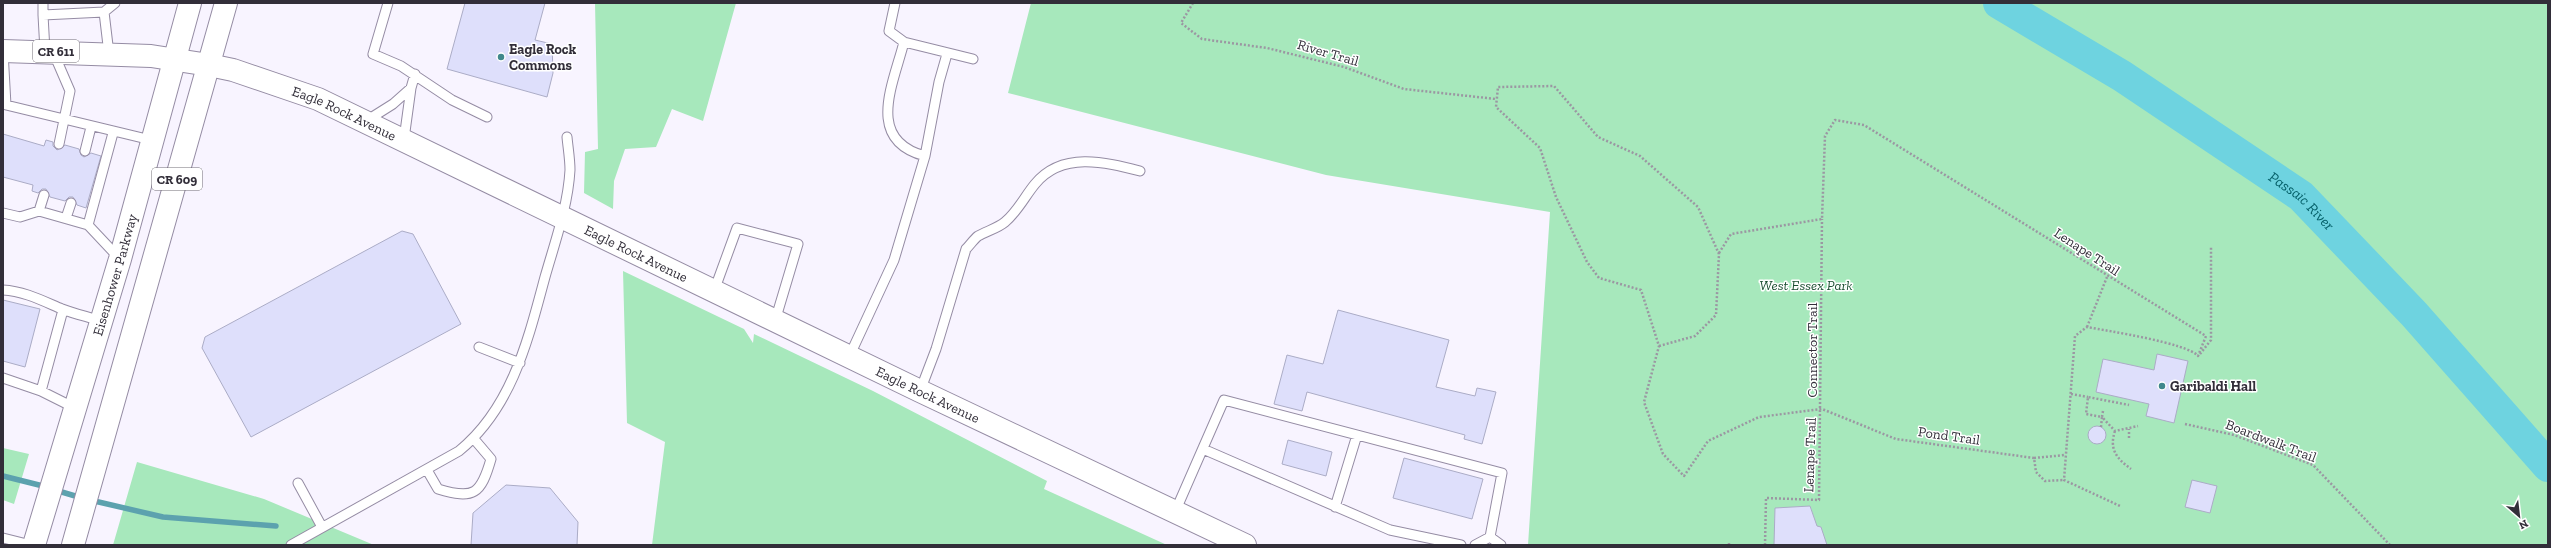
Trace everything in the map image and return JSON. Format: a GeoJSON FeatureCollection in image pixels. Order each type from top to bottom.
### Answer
{"type":"FeatureCollection","features":[{"type":"Feature","properties":{"kind":"main road","name":"Eisenhower Parkway"},"geometry":{"type":"LineString","coordinates":[[34,545],[120,259],[151,140],[190,3]]}},
{"type":"Feature","properties":{"kind":"main road","name":"CR 609"},"geometry":{"type":"LineString","coordinates":[[74,545],[226,3]]}},
{"type":"Feature","properties":{"kind":"main road","name":"Eagle Rock Avenue"},"geometry":{"type":"LineString","coordinates":[[3,51],[49,51],[174,59],[233,70],[318,99],[404,139],[562,218],[849,357],[1245,545]]}},
{"type":"Feature","properties":{"kind":"lane"},"geometry":{"type":"LineString","coordinates":[[43,3],[43,15],[49,51],[70,91],[59,144]]}},
{"type":"Feature","properties":{"kind":"lane"},"geometry":{"type":"LineString","coordinates":[[43,15],[104,12],[115,3]]}},
{"type":"Feature","properties":{"kind":"lane"},"geometry":{"type":"LineString","coordinates":[[388,3],[373,54],[415,74],[452,100],[488,117]]}},
{"type":"Feature","properties":{"kind":"lane"},"geometry":{"type":"LineString","coordinates":[[895,3],[889,31],[904,42],[947,54],[973,59]]}},
{"type":"Feature","properties":{"kind":"lane"},"geometry":{"type":"LineString","coordinates":[[104,12],[109,54]]}},
{"type":"Feature","properties":{"kind":"lane"},"geometry":{"type":"LineString","coordinates":[[904,42],[888,106],[887,118],[895,140],[901,146],[925,156]]}},
{"type":"Feature","properties":{"kind":"lane"},"geometry":{"type":"LineString","coordinates":[[3,51],[4,106],[113,133],[151,140]]}},
{"type":"Feature","properties":{"kind":"lane"},"geometry":{"type":"LineString","coordinates":[[849,357],[894,260],[925,156],[939,82],[947,54]]}},
{"type":"Feature","properties":{"kind":"lane"},"geometry":{"type":"LineString","coordinates":[[404,139],[411,103],[411,88],[415,74]]}},
{"type":"Feature","properties":{"kind":"lane"},"geometry":{"type":"LineString","coordinates":[[366,121],[393,104],[411,88]]}},
{"type":"Feature","properties":{"kind":"lane"},"geometry":{"type":"LineString","coordinates":[[85,151],[91,127]]}},
{"type":"Feature","properties":{"kind":"lane"},"geometry":{"type":"LineString","coordinates":[[88,225],[113,133]]}},
{"type":"Feature","properties":{"kind":"lane"},"geometry":{"type":"LineString","coordinates":[[291,545],[459,451],[474,439],[504,397],[520,363],[562,218],[570,169],[567,137]]}},
{"type":"Feature","properties":{"kind":"lane"},"geometry":{"type":"LineString","coordinates":[[920,391],[936,349],[966,249],[977,237],[1004,223],[1020,207],[1036,183],[1050,170],[1068,163],[1092,161],[1140,171]]}},
{"type":"Feature","properties":{"kind":"lane"},"geometry":{"type":"LineString","coordinates":[[39,211],[44,195]]}},
{"type":"Feature","properties":{"kind":"lane"},"geometry":{"type":"LineString","coordinates":[[66,218],[71,203]]}},
{"type":"Feature","properties":{"kind":"lane"},"geometry":{"type":"LineString","coordinates":[[3,213],[20,217],[39,211],[88,225],[120,259]]}},
{"type":"Feature","properties":{"kind":"lane"},"geometry":{"type":"LineString","coordinates":[[714,291],[737,228],[798,244],[775,321]]}},
{"type":"Feature","properties":{"kind":"lane"},"geometry":{"type":"LineString","coordinates":[[3,290],[12,290],[42,300],[63,310],[102,321]]}},
{"type":"Feature","properties":{"kind":"lane"},"geometry":{"type":"LineString","coordinates":[[41,391],[63,310]]}},
{"type":"Feature","properties":{"kind":"lane"},"geometry":{"type":"LineString","coordinates":[[479,347],[520,363]]}},
{"type":"Feature","properties":{"kind":"lane"},"geometry":{"type":"LineString","coordinates":[[3,378],[41,391],[76,409]]}},
{"type":"Feature","properties":{"kind":"lane"},"geometry":{"type":"LineString","coordinates":[[1176,512],[1224,400],[1502,473],[1490,537]]}},
{"type":"Feature","properties":{"kind":"lane"},"geometry":{"type":"LineString","coordinates":[[1335,507],[1357,435]]}},
{"type":"Feature","properties":{"kind":"lane"},"geometry":{"type":"LineString","coordinates":[[427,470],[438,489],[460,495],[478,489],[485,480],[490,459],[474,439]]}},
{"type":"Feature","properties":{"kind":"lane"},"geometry":{"type":"LineString","coordinates":[[1204,449],[1390,530],[1460,545]]}},
{"type":"Feature","properties":{"kind":"lane"},"geometry":{"type":"LineString","coordinates":[[298,483],[322,527]]}},
{"type":"Feature","properties":{"kind":"lane"},"geometry":{"type":"LineString","coordinates":[[1475,545],[1490,537]]}},
{"type":"Feature","properties":{"kind":"lane"},"geometry":{"type":"LineString","coordinates":[[1490,537],[1501,545]]}},
{"type":"Feature","properties":{"kind":"lane"},"geometry":{"type":"LineString","coordinates":[[3,538],[31,545]]}},
{"type":"Feature","properties":{"kind":"path","name":"River Trail"},"geometry":{"type":"LineString","coordinates":[[1193,3],[1181,23],[1202,39],[1267,48],[1344,67],[1404,89],[1496,98]]}},
{"type":"Feature","properties":{"kind":"path"},"geometry":{"type":"LineString","coordinates":[[1719,254],[1698,207],[1640,156],[1598,137],[1554,86],[1498,87],[1496,107],[1540,148],[1556,197],[1587,262],[1599,278],[1641,290],[1659,346],[1644,402],[1663,454],[1684,476],[1708,440],[1758,417],[1822,409]]}},
{"type":"Feature","properties":{"kind":"path","name":"Lenape Trail"},"geometry":{"type":"LineString","coordinates":[[1822,219],[1825,136],[1835,120],[1864,124],[2107,277],[2206,336],[2198,356]]}},
{"type":"Feature","properties":{"kind":"path"},"geometry":{"type":"LineString","coordinates":[[1659,346],[1695,336],[1716,315],[1719,254],[1730,234],[1822,219]]}},
{"type":"Feature","properties":{"kind":"path","name":"Connector Trail"},"geometry":{"type":"LineString","coordinates":[[1822,219],[1822,409]]}},
{"type":"Feature","properties":{"kind":"path"},"geometry":{"type":"LineString","coordinates":[[2087,327],[2166,343],[2195,352],[2198,356],[2211,340],[2211,247]]}},
{"type":"Feature","properties":{"kind":"path"},"geometry":{"type":"LineString","coordinates":[[2064,480],[2075,336],[2087,327],[2107,277]]}},
{"type":"Feature","properties":{"kind":"path"},"geometry":{"type":"LineString","coordinates":[[2071,394],[2129,406]]}},
{"type":"Feature","properties":{"kind":"path"},"geometry":{"type":"LineString","coordinates":[[2088,398],[2086,414],[2102,417],[2115,431]]}},
{"type":"Feature","properties":{"kind":"path","name":"Lenape Trail"},"geometry":{"type":"LineString","coordinates":[[1765,545],[1766,498],[1819,500],[1822,409]]}},
{"type":"Feature","properties":{"kind":"path","name":"Pond Trail"},"geometry":{"type":"LineString","coordinates":[[1822,409],[1896,439],[2034,458],[2065,455]]}},
{"type":"Feature","properties":{"kind":"path"},"geometry":{"type":"LineString","coordinates":[[2100,427],[2103,410]]}},
{"type":"Feature","properties":{"kind":"path","name":"Boardwalk Trail"},"geometry":{"type":"LineString","coordinates":[[2185,424],[2224,432],[2313,465],[2390,545]]}},
{"type":"Feature","properties":{"kind":"path"},"geometry":{"type":"LineString","coordinates":[[2115,431],[2138,426]]}},
{"type":"Feature","properties":{"kind":"path"},"geometry":{"type":"LineString","coordinates":[[2129,429],[2129,438]]}},
{"type":"Feature","properties":{"kind":"path"},"geometry":{"type":"LineString","coordinates":[[2115,431],[2112,441],[2113,452],[2130,469]]}},
{"type":"Feature","properties":{"kind":"path"},"geometry":{"type":"LineString","coordinates":[[2034,458],[2036,472],[2045,481],[2064,480],[2120,506]]}},
{"type":"Feature","properties":{"kind":"green space"},"geometry":{"type":"Polygon","coordinates":[[[595,3],[736,3],[703,121],[672,109],[656,147],[625,149],[614,181],[613,209],[584,193],[585,152],[598,149],[595,3]]]}},
{"type":"Feature","properties":{"kind":"green space","name":"West Essex Park"},"geometry":{"type":"Polygon","coordinates":[[[1031,3],[2548,3],[2548,545],[1528,545],[1550,212],[1326,175],[1008,93],[1031,3]]]}},
{"type":"Feature","properties":{"kind":"green space"},"geometry":{"type":"Polygon","coordinates":[[[623,271],[744,329],[753,343],[754,334],[873,391],[1047,481],[1044,489],[1167,545],[652,545],[665,442],[627,423],[623,271]]]}},
{"type":"Feature","properties":{"kind":"green space"},"geometry":{"type":"Polygon","coordinates":[[[3,448],[29,454],[14,504],[3,500],[3,448]]]}},
{"type":"Feature","properties":{"kind":"green space"},"geometry":{"type":"Polygon","coordinates":[[[137,462],[264,499],[374,545],[113,545],[137,462]]]}},
{"type":"Feature","properties":{"kind":"building","name":"Eagle Rock Commons"},"geometry":{"type":"Polygon","coordinates":[[[465,3],[545,3],[535,40],[552,44],[553,73],[547,97],[447,69],[465,3]]]}},
{"type":"Feature","properties":{"kind":"building"},"geometry":{"type":"Polygon","coordinates":[[[3,134],[44,146],[46,140],[53,142],[53,146],[57,150],[65,145],[79,149],[81,155],[84,157],[91,153],[101,156],[86,208],[77,205],[73,197],[69,197],[65,201],[50,197],[46,189],[42,189],[38,193],[32,191],[33,185],[3,177],[3,134]]]}},
{"type":"Feature","properties":{"kind":"building"},"geometry":{"type":"Polygon","coordinates":[[[402,231],[413,234],[461,324],[251,437],[202,348],[205,337],[402,231]]]}},
{"type":"Feature","properties":{"kind":"building"},"geometry":{"type":"Polygon","coordinates":[[[3,300],[40,309],[25,367],[3,361],[3,300]]]}},
{"type":"Feature","properties":{"kind":"building"},"geometry":{"type":"Polygon","coordinates":[[[1338,310],[1449,340],[1436,387],[1475,396],[1477,388],[1496,392],[1482,444],[1464,439],[1465,435],[1307,392],[1302,411],[1274,404],[1287,355],[1323,364],[1338,310]]]}},
{"type":"Feature","properties":{"kind":"building","name":"Garibaldi Hall"},"geometry":{"type":"Polygon","coordinates":[[[2157,354],[2188,361],[2174,423],[2146,416],[2149,404],[2096,392],[2103,359],[2154,370],[2157,354]]]}},
{"type":"Feature","properties":{"kind":"building"},"geometry":{"type":"Polygon","coordinates":[[[2097,426],[2103,429],[2106,435],[2103,441],[2097,444],[2091,441],[2088,435],[2091,429],[2097,426]]]}},
{"type":"Feature","properties":{"kind":"building"},"geometry":{"type":"Polygon","coordinates":[[[1288,440],[1332,452],[1326,476],[1282,464],[1288,440]]]}},
{"type":"Feature","properties":{"kind":"building"},"geometry":{"type":"Polygon","coordinates":[[[1404,458],[1483,479],[1472,519],[1393,498],[1404,458]]]}},
{"type":"Feature","properties":{"kind":"building"},"geometry":{"type":"Polygon","coordinates":[[[2192,480],[2217,486],[2210,513],[2185,507],[2192,480]]]}},
{"type":"Feature","properties":{"kind":"building"},"geometry":{"type":"Polygon","coordinates":[[[506,485],[550,488],[578,522],[577,545],[471,545],[473,513],[506,485]]]}},
{"type":"Feature","properties":{"kind":"building"},"geometry":{"type":"Polygon","coordinates":[[[1810,506],[1817,526],[1821,527],[1827,545],[1774,545],[1775,508],[1810,506]]]}},
{"type":"Feature","properties":{"kind":"waterway","name":"Passaic River"},"geometry":{"type":"LineString","coordinates":[[1999,3],[2122,76],[2301,196],[2414,314],[2548,466]]}},
{"type":"Feature","properties":{"kind":"waterway"},"geometry":{"type":"LineString","coordinates":[[3,476],[47,487]]}},
{"type":"Feature","properties":{"kind":"waterway"},"geometry":{"type":"LineString","coordinates":[[55,490],[82,498]]}},
{"type":"Feature","properties":{"kind":"waterway"},"geometry":{"type":"LineString","coordinates":[[90,500],[163,517],[276,526]]}},
{"type":"Feature","properties":{"kind":"place","name":"Eagle Rock Commons"},"geometry":{"type":"Point","coordinates":[501,57]}},
{"type":"Feature","properties":{"kind":"place","name":"Garibaldi Hall"},"geometry":{"type":"Point","coordinates":[2162,386]}}]}
